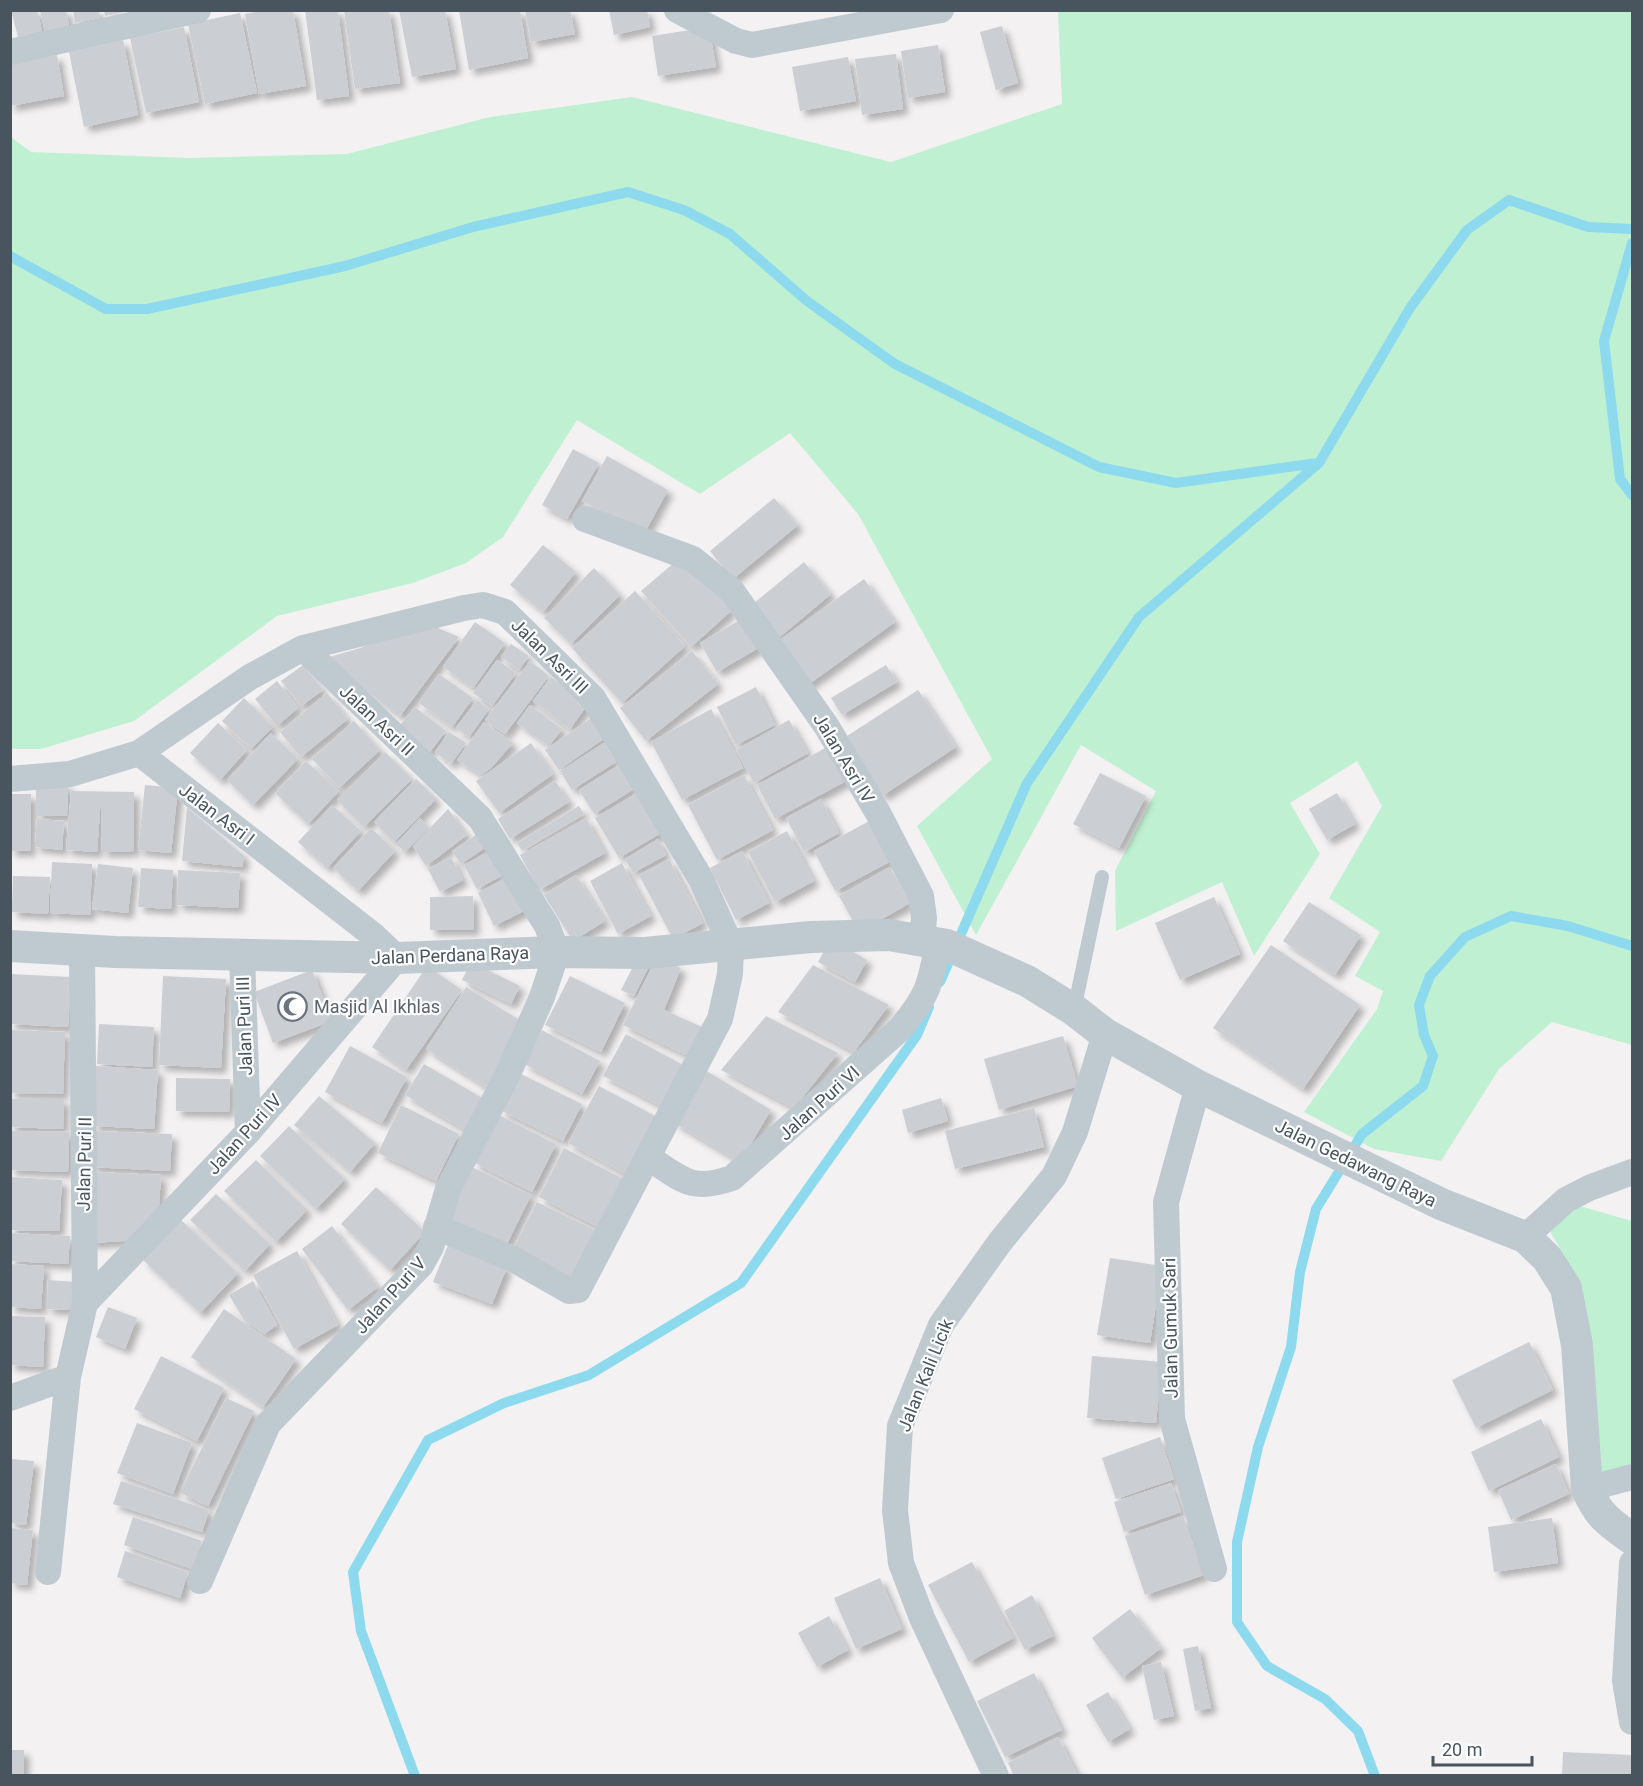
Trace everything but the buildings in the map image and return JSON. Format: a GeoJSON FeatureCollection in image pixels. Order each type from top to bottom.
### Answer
{"type":"FeatureCollection","features":[{"type":"Feature","properties":{"kind":"street"},"geometry":{"type":"LineString","coordinates":[[10,52],[198,10]]}},
{"type":"Feature","properties":{"kind":"street"},"geometry":{"type":"LineString","coordinates":[[677,10],[736,41],[752,45],[941,10]]}},
{"type":"Feature","properties":{"kind":"street","name":"Jalan Asri IV"},"geometry":{"type":"LineString","coordinates":[[585,519],[693,559],[732,591],[827,727],[878,813],[921,896],[924,918],[936,943]]}},
{"type":"Feature","properties":{"kind":"street","name":"Jalan Asri III"},"geometry":{"type":"LineString","coordinates":[[303,648],[464,608],[483,605],[505,612],[593,698],[701,879],[731,946]]}},
{"type":"Feature","properties":{"kind":"street"},"geometry":{"type":"LineString","coordinates":[[10,779],[70,774],[139,753],[250,677],[303,648]]}},
{"type":"Feature","properties":{"kind":"street","name":"Jalan Asri II"},"geometry":{"type":"LineString","coordinates":[[303,648],[480,818],[547,926],[557,952]]}},
{"type":"Feature","properties":{"kind":"street","name":"Jalan Asri I"},"geometry":{"type":"LineString","coordinates":[[139,753],[373,935],[396,958]]}},
{"type":"Feature","properties":{"kind":"street","name":"Jalan Gedawang Raya"},"geometry":{"type":"LineString","coordinates":[[889,935],[936,943],[1027,981],[1074,1010],[1105,1034],[1198,1086],[1441,1204],[1525,1237],[1547,1258],[1566,1288],[1578,1345],[1587,1489],[1594,1507],[1606,1522],[1632,1539]]}},
{"type":"Feature","properties":{"kind":"street","name":"Jalan Perdana Raya"},"geometry":{"type":"LineString","coordinates":[[10,946],[396,958],[557,952],[645,953],[811,937],[889,935]]}},
{"type":"Feature","properties":{"kind":"street","name":"Jalan Puri VI"},"geometry":{"type":"LineString","coordinates":[[649,1158],[690,1184],[713,1185],[732,1178],[899,1030],[919,1006],[930,986],[936,943]]}},
{"type":"Feature","properties":{"kind":"street"},"geometry":{"type":"LineString","coordinates":[[436,1227],[513,1259],[574,1291],[578,1290],[720,1019],[730,974],[731,946]]}},
{"type":"Feature","properties":{"kind":"street","name":"Jalan Puri II"},"geometry":{"type":"LineString","coordinates":[[48,1572],[68,1377],[85,1303],[82,950]]}},
{"type":"Feature","properties":{"kind":"street","name":"Jalan Puri V"},"geometry":{"type":"LineString","coordinates":[[200,1581],[268,1424],[422,1265],[448,1189],[507,1076],[542,997],[557,952]]}},
{"type":"Feature","properties":{"kind":"street","name":"Jalan Puri III"},"geometry":{"type":"LineString","coordinates":[[242,955],[248,1132]]}},
{"type":"Feature","properties":{"kind":"street","name":"Jalan Puri IV"},"geometry":{"type":"LineString","coordinates":[[85,1303],[248,1132],[396,958]]}},
{"type":"Feature","properties":{"kind":"street","name":"Jalan Kali Licik"},"geometry":{"type":"LineString","coordinates":[[996,1776],[922,1618],[901,1563],[895,1510],[900,1426],[941,1325],[1000,1242],[1054,1176],[1075,1132],[1105,1034]]}},
{"type":"Feature","properties":{"kind":"street","name":"Jalan Gumuk Sari"},"geometry":{"type":"LineString","coordinates":[[1198,1086],[1167,1202],[1172,1419],[1214,1569]]}},
{"type":"Feature","properties":{"kind":"street"},"geometry":{"type":"LineString","coordinates":[[1525,1237],[1566,1200],[1589,1188],[1632,1172]]}},
{"type":"Feature","properties":{"kind":"street"},"geometry":{"type":"LineString","coordinates":[[10,1398],[68,1377]]}},
{"type":"Feature","properties":{"kind":"street"},"geometry":{"type":"LineString","coordinates":[[1587,1489],[1632,1477]]}},
{"type":"Feature","properties":{"kind":"street"},"geometry":{"type":"LineString","coordinates":[[1632,1563],[1625,1682],[1632,1722]]}},
{"type":"Feature","properties":{"kind":"lane"},"geometry":{"type":"LineString","coordinates":[[1074,1010],[1102,877]]}},
{"type":"Feature","properties":{"kind":"green space"},"geometry":{"type":"Polygon","coordinates":[[[1058,11],[1632,11],[1632,1045],[1552,1022],[1499,1069],[1441,1161],[1374,1149],[1304,1112],[1377,1009],[1383,991],[1355,976],[1380,932],[1329,898],[1382,806],[1357,761],[1290,803],[1320,854],[1254,956],[1222,882],[1116,931],[1115,871],[1156,791],[1081,745],[976,935],[917,826],[992,759],[858,514],[790,433],[700,494],[577,420],[503,537],[466,563],[413,583],[277,616],[134,721],[41,749],[11,749],[11,137],[31,152],[189,158],[347,154],[490,117],[632,97],[891,162],[1062,104],[1058,11]]]}},
{"type":"Feature","properties":{"kind":"green space"},"geometry":{"type":"Polygon","coordinates":[[[1573,1204],[1632,1221],[1632,1471],[1592,1482],[1591,1364],[1582,1285],[1548,1228],[1573,1204]]]}},
{"type":"Feature","properties":{"kind":"waterway"},"geometry":{"type":"LineString","coordinates":[[10,256],[106,309],[147,309],[345,266],[473,227],[628,192],[684,210],[730,234],[807,301],[895,364],[1099,467],[1176,483],[1317,463]]}},
{"type":"Feature","properties":{"kind":"waterway"},"geometry":{"type":"LineString","coordinates":[[940,982],[1027,783],[1139,617],[1319,463],[1410,308],[1467,230],[1509,200],[1588,227],[1632,229]]}},
{"type":"Feature","properties":{"kind":"waterway"},"geometry":{"type":"LineString","coordinates":[[1632,243],[1604,341],[1620,479],[1632,495]]}},
{"type":"Feature","properties":{"kind":"waterway"},"geometry":{"type":"LineString","coordinates":[[1375,1776],[1358,1731],[1325,1699],[1267,1666],[1237,1622],[1237,1542],[1258,1447],[1291,1347],[1300,1272],[1316,1209],[1362,1134],[1423,1086],[1433,1056],[1424,1035],[1419,1005],[1430,976],[1465,937],[1511,916],[1568,926],[1632,946]]}},
{"type":"Feature","properties":{"kind":"waterway"},"geometry":{"type":"LineString","coordinates":[[415,1776],[361,1631],[353,1572],[428,1440],[504,1403],[589,1375],[741,1283],[917,1035],[929,1007]]}},
{"type":"Feature","properties":{"kind":"place","name":"Masjid Al Ikhlas"},"geometry":{"type":"Point","coordinates":[293,1006]}}]}
